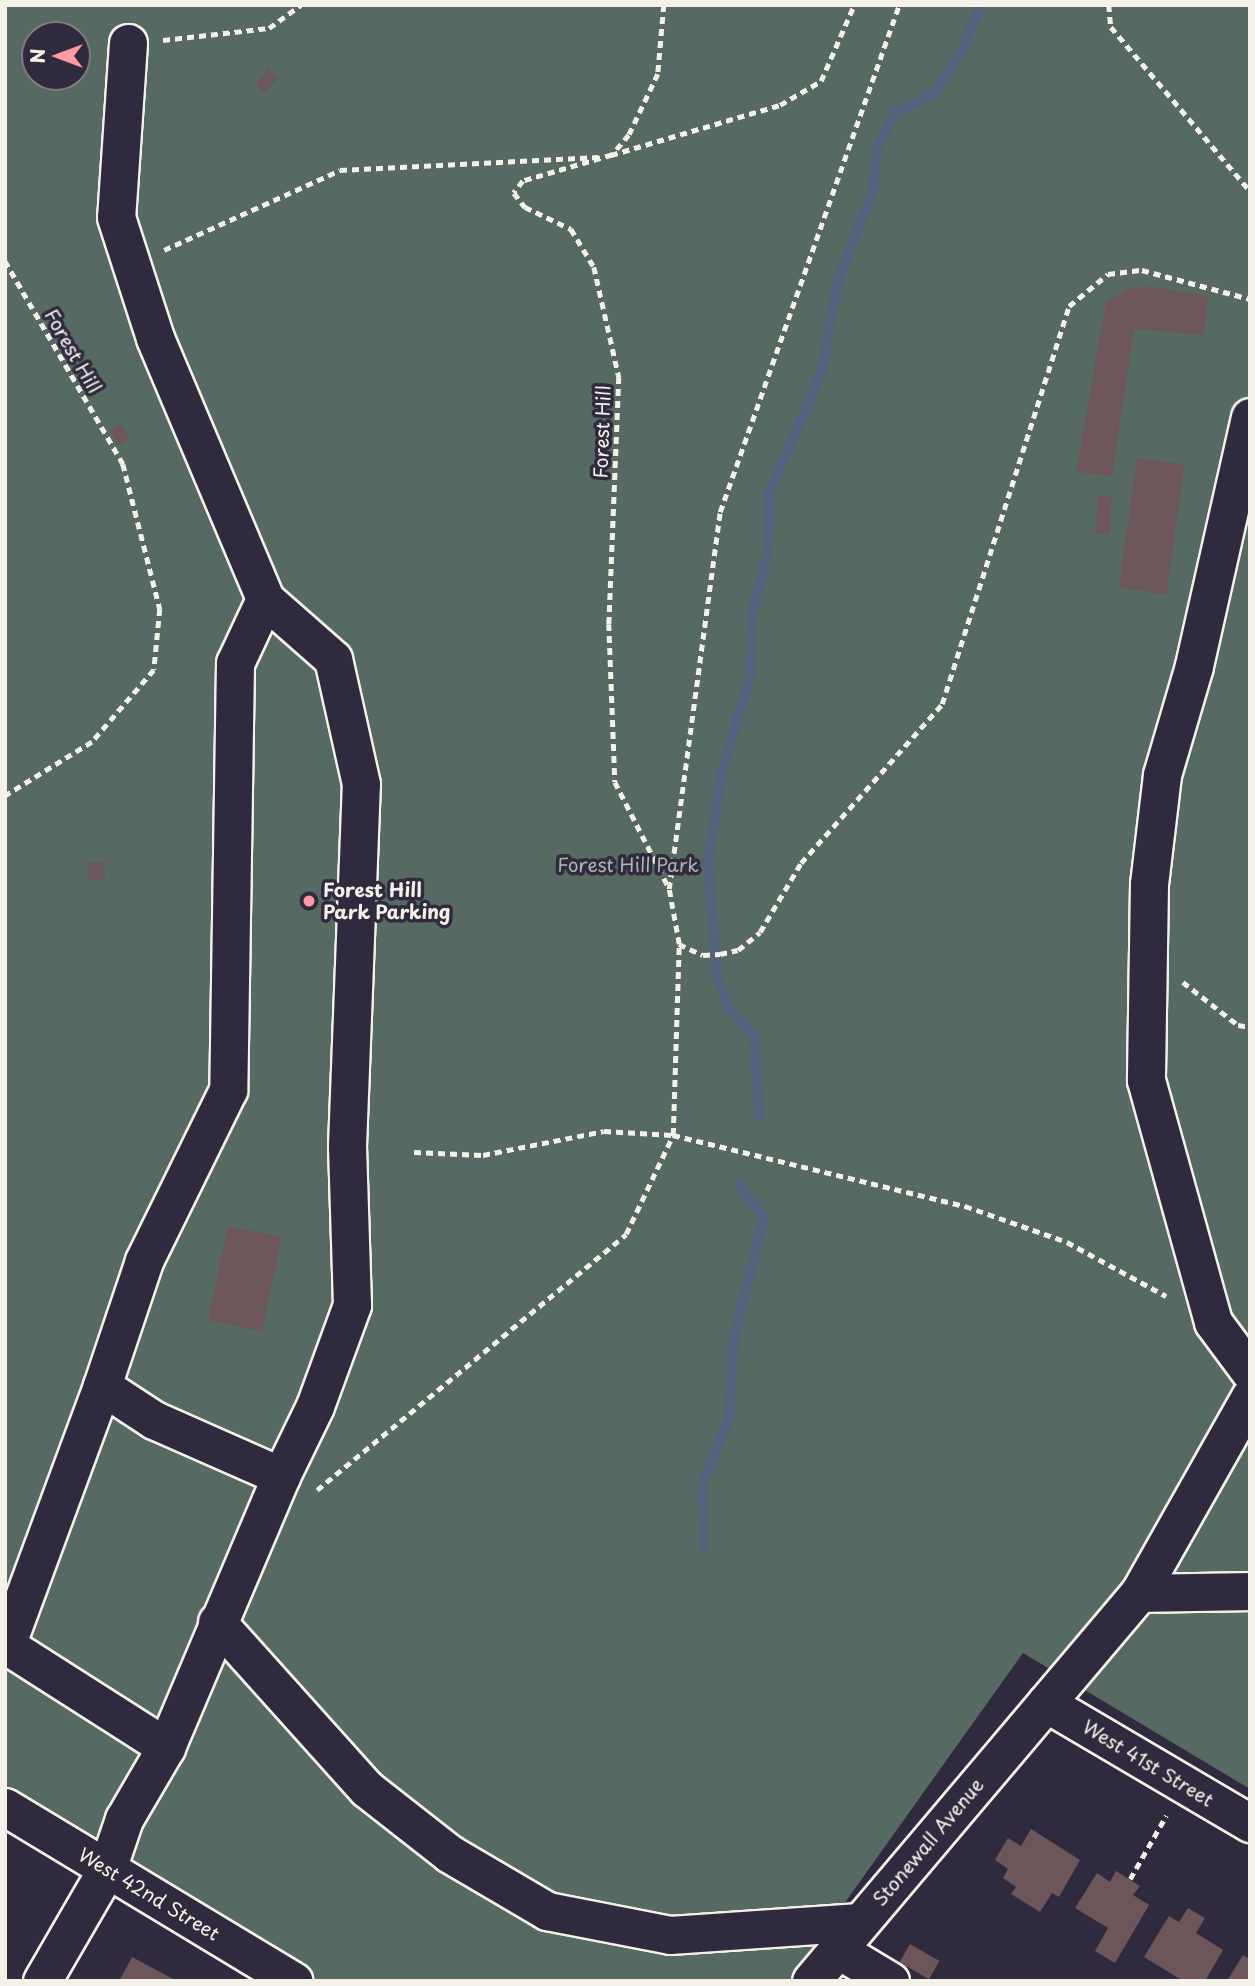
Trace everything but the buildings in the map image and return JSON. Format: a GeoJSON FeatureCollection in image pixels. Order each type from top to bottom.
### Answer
{"type":"FeatureCollection","features":[{"type":"Feature","properties":{"kind":"street"},"geometry":{"type":"LineString","coordinates":[[43,1981],[107,1869],[124,1819],[166,1747],[281,1476],[316,1406],[352,1306],[347,1146],[361,784],[334,659],[265,599],[155,338],[130,263],[116,217],[128,43]]}},
{"type":"Feature","properties":{"kind":"street"},"geometry":{"type":"LineString","coordinates":[[1250,417],[1194,666],[1163,775],[1149,884],[1146,1080],[1213,1322],[1250,1372]]}},
{"type":"Feature","properties":{"kind":"street"},"geometry":{"type":"LineString","coordinates":[[166,1747],[6,1646],[102,1386],[144,1261],[229,1090],[235,663],[265,599]]}},
{"type":"Feature","properties":{"kind":"street"},"geometry":{"type":"LineString","coordinates":[[102,1386],[154,1420],[281,1476]]}},
{"type":"Feature","properties":{"kind":"street","name":"Stonewall Avenue"},"geometry":{"type":"LineString","coordinates":[[811,1981],[1139,1593],[1250,1397]]}},
{"type":"Feature","properties":{"kind":"street"},"geometry":{"type":"LineString","coordinates":[[1139,1593],[1250,1591]]}},
{"type":"Feature","properties":{"kind":"street"},"geometry":{"type":"LineString","coordinates":[[217,1622],[367,1790],[450,1854],[547,1911],[670,1935],[860,1922]]}},
{"type":"Feature","properties":{"kind":"street","name":"West 41st Street"},"geometry":{"type":"LineString","coordinates":[[1046,1703],[1250,1824]]}},
{"type":"Feature","properties":{"kind":"street","name":"West 42nd Street"},"geometry":{"type":"LineString","coordinates":[[5,1807],[294,1981]]}},
{"type":"Feature","properties":{"kind":"street"},"geometry":{"type":"LineString","coordinates":[[837,1949],[890,1981]]}},
{"type":"Feature","properties":{"kind":"path"},"geometry":{"type":"LineString","coordinates":[[128,43],[270,28],[301,5]]}},
{"type":"Feature","properties":{"kind":"path"},"geometry":{"type":"LineString","coordinates":[[612,155],[642,113],[659,74],[664,5]]}},
{"type":"Feature","properties":{"kind":"path"},"geometry":{"type":"LineString","coordinates":[[130,263],[340,170],[612,155],[780,105],[821,81],[854,5]]}},
{"type":"Feature","properties":{"kind":"path"},"geometry":{"type":"LineString","coordinates":[[311,1500],[626,1234],[673,1135],[679,944],[669,889],[720,512],[899,5]]}},
{"type":"Feature","properties":{"kind":"path"},"geometry":{"type":"LineString","coordinates":[[1109,5],[1111,27],[1250,191]]}},
{"type":"Feature","properties":{"kind":"path","name":"Forest Hill"},"geometry":{"type":"LineString","coordinates":[[612,155],[523,181],[514,193],[525,207],[571,229],[594,267],[619,377],[609,624],[615,782],[669,889]]}},
{"type":"Feature","properties":{"kind":"path","name":"Forest Hill"},"geometry":{"type":"LineString","coordinates":[[5,261],[123,464],[160,609],[160,643],[145,680],[92,742],[5,796]]}},
{"type":"Feature","properties":{"kind":"path"},"geometry":{"type":"LineString","coordinates":[[679,944],[703,954],[720,954],[738,950],[760,932],[801,863],[942,704],[1069,306],[1108,274],[1142,270],[1250,299]]}},
{"type":"Feature","properties":{"kind":"path"},"geometry":{"type":"LineString","coordinates":[[1148,980],[1180,980],[1238,1025],[1250,1027]]}},
{"type":"Feature","properties":{"kind":"path"},"geometry":{"type":"LineString","coordinates":[[414,1152],[483,1155],[604,1131],[673,1135],[965,1206],[1067,1242],[1213,1322]]}},
{"type":"Feature","properties":{"kind":"path"},"geometry":{"type":"LineString","coordinates":[[1130,1879],[1157,1831]]}},
{"type":"Feature","properties":{"kind":"green space","name":"Forest Hill Park"},"geometry":{"type":"Polygon","coordinates":[[[5,5],[1250,5],[1250,1789],[1023,1653],[789,1981],[294,1981],[5,1807],[5,5]]]}},
{"type":"Feature","properties":{"kind":"waterway"},"geometry":{"type":"LineString","coordinates":[[759,1117],[754,1037],[729,1008],[717,977],[708,861],[722,771],[751,675],[752,614],[768,552],[770,491],[821,374],[838,280],[873,190],[878,146],[896,112],[933,95],[963,49],[979,5]]}},
{"type":"Feature","properties":{"kind":"waterway"},"geometry":{"type":"LineString","coordinates":[[704,1547],[703,1482],[729,1419],[734,1337],[764,1217],[738,1184]]}},
{"type":"Feature","properties":{"kind":"place","name":"Forest Hill Park Parking"},"geometry":{"type":"Point","coordinates":[309,901]}}]}
